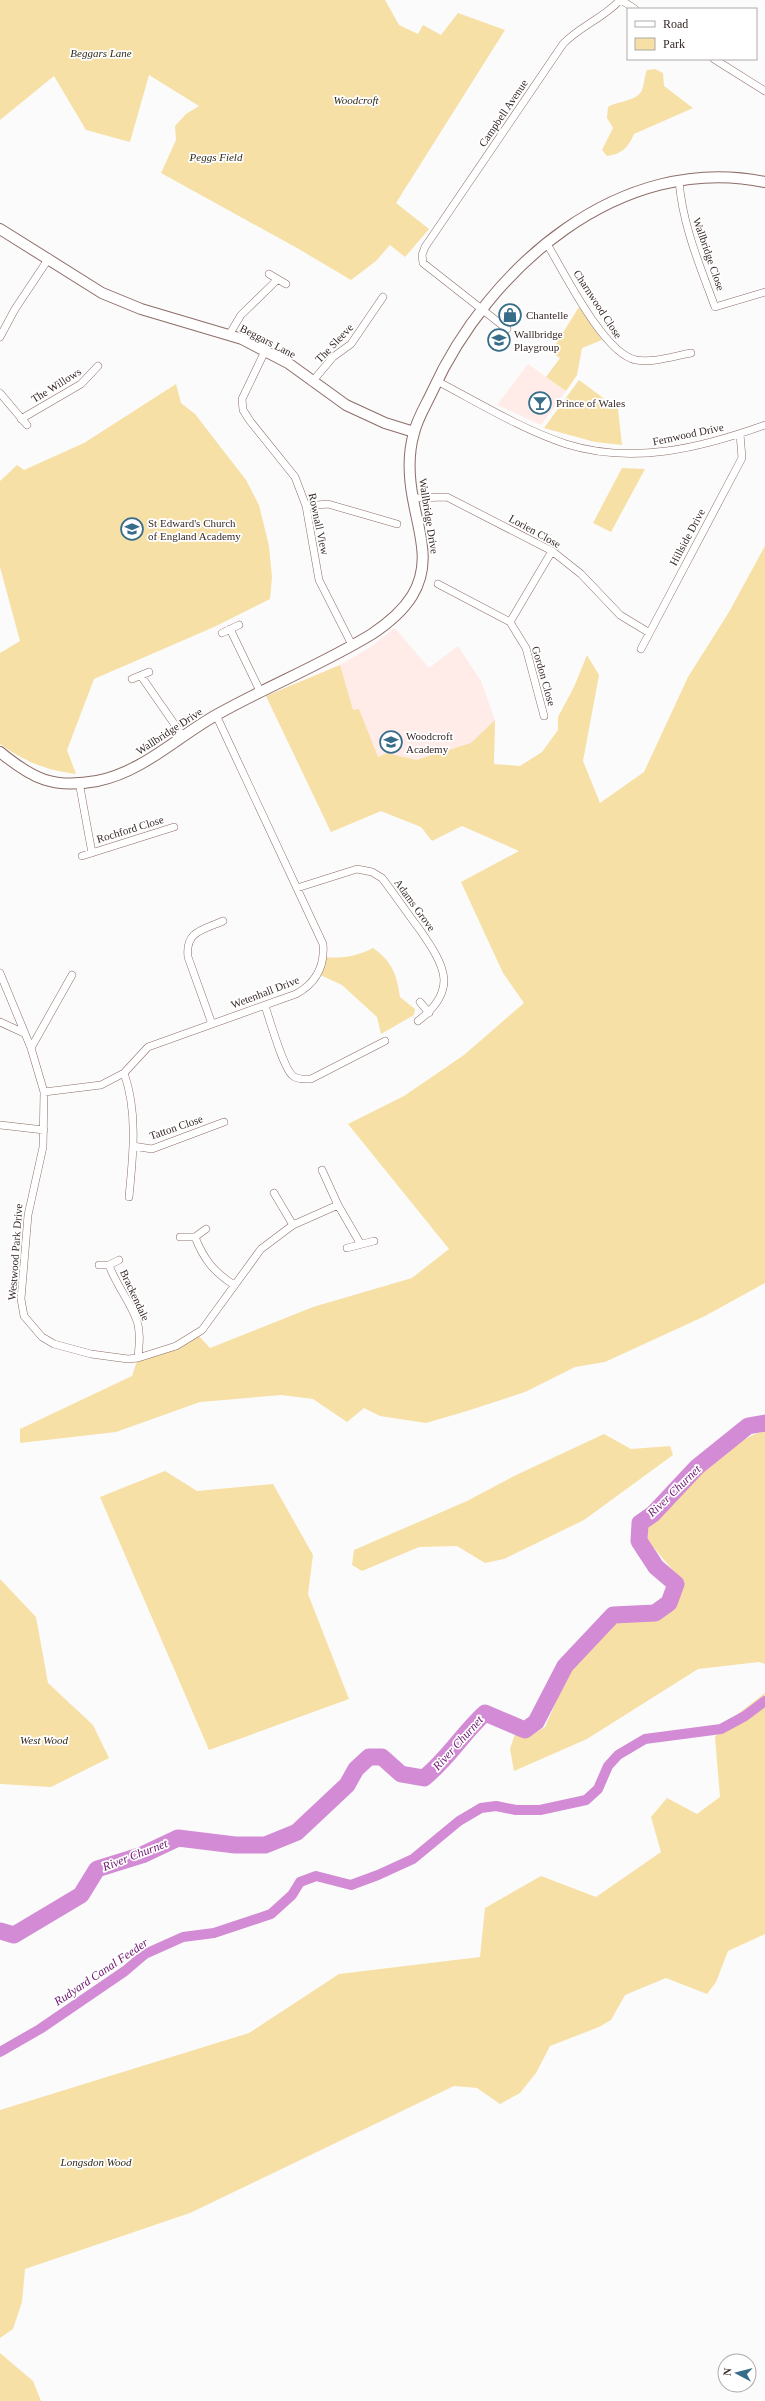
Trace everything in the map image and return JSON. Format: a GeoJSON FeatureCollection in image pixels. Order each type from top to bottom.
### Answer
{"type":"FeatureCollection","features":[{"type":"Feature","properties":{"kind":"street"},"geometry":{"type":"LineString","coordinates":[[620,0],[633,8]]}},
{"type":"Feature","properties":{"kind":"street","name":"Campbell Avenue"},"geometry":{"type":"LineString","coordinates":[[482,309],[423,263],[422,255],[425,248],[563,44],[576,33],[611,10],[620,0]]}},
{"type":"Feature","properties":{"kind":"street"},"geometry":{"type":"LineString","coordinates":[[716,60],[765,91]]}},
{"type":"Feature","properties":{"kind":"street","name":"Wallbridge Drive"},"geometry":{"type":"LineString","coordinates":[[0,752],[37,779],[55,782],[95,781],[130,770],[216,715],[260,691],[352,645],[389,622],[412,597],[420,580],[424,562],[423,541],[413,498],[410,475],[414,432],[437,381],[461,338],[482,309],[507,280],[546,244],[586,216],[616,200],[645,188],[679,180],[732,178],[765,182]]}},
{"type":"Feature","properties":{"kind":"street","name":"Wallbridge Close"},"geometry":{"type":"LineString","coordinates":[[679,180],[681,201],[689,234],[715,307],[765,292]]}},
{"type":"Feature","properties":{"kind":"street","name":"Beggars Lane"},"geometry":{"type":"LineString","coordinates":[[0,229],[49,258],[102,293],[141,309],[242,339],[288,363],[312,382],[346,405],[385,423],[414,432]]}},
{"type":"Feature","properties":{"kind":"street","name":"Charnwood Close"},"geometry":{"type":"LineString","coordinates":[[546,244],[595,323],[617,351],[636,360],[648,361],[691,353]]}},
{"type":"Feature","properties":{"kind":"street"},"geometry":{"type":"LineString","coordinates":[[0,337],[15,309],[49,258]]}},
{"type":"Feature","properties":{"kind":"street"},"geometry":{"type":"LineString","coordinates":[[269,274],[286,284]]}},
{"type":"Feature","properties":{"kind":"street"},"geometry":{"type":"LineString","coordinates":[[229,335],[241,315],[277,280]]}},
{"type":"Feature","properties":{"kind":"street","name":"The Sleeve"},"geometry":{"type":"LineString","coordinates":[[312,382],[334,357],[350,344],[383,297]]}},
{"type":"Feature","properties":{"kind":"street"},"geometry":{"type":"LineString","coordinates":[[482,309],[507,329]]}},
{"type":"Feature","properties":{"kind":"street","name":"Rownall View"},"geometry":{"type":"LineString","coordinates":[[265,351],[242,399],[243,410],[250,421],[295,477],[306,506],[319,580],[352,645]]}},
{"type":"Feature","properties":{"kind":"street","name":"The Willows"},"geometry":{"type":"LineString","coordinates":[[21,418],[81,384],[98,366]]}},
{"type":"Feature","properties":{"kind":"street","name":"Fernwood Drive"},"geometry":{"type":"LineString","coordinates":[[437,381],[538,432],[566,444],[600,451],[654,454],[740,434],[765,425]]}},
{"type":"Feature","properties":{"kind":"street"},"geometry":{"type":"LineString","coordinates":[[0,393],[27,425]]}},
{"type":"Feature","properties":{"kind":"street","name":"Hillside Drive"},"geometry":{"type":"LineString","coordinates":[[641,649],[648,632],[742,458],[740,434]]}},
{"type":"Feature","properties":{"kind":"street","name":"Lorien Close"},"geometry":{"type":"LineString","coordinates":[[413,498],[447,497],[552,551],[581,574],[620,615],[648,632]]}},
{"type":"Feature","properties":{"kind":"street"},"geometry":{"type":"LineString","coordinates":[[306,506],[328,504],[397,524]]}},
{"type":"Feature","properties":{"kind":"street"},"geometry":{"type":"LineString","coordinates":[[438,584],[510,622],[552,551]]}},
{"type":"Feature","properties":{"kind":"street","name":"Gordon Close"},"geometry":{"type":"LineString","coordinates":[[510,622],[526,648],[544,716]]}},
{"type":"Feature","properties":{"kind":"street"},"geometry":{"type":"LineString","coordinates":[[222,633],[239,625]]}},
{"type":"Feature","properties":{"kind":"street"},"geometry":{"type":"LineString","coordinates":[[230,629],[260,691]]}},
{"type":"Feature","properties":{"kind":"street"},"geometry":{"type":"LineString","coordinates":[[132,679],[149,672]]}},
{"type":"Feature","properties":{"kind":"street"},"geometry":{"type":"LineString","coordinates":[[141,676],[182,736]]}},
{"type":"Feature","properties":{"kind":"street","name":"Wetenhall Drive"},"geometry":{"type":"LineString","coordinates":[[44,1092],[101,1085],[124,1073],[148,1047],[265,1006],[306,989],[320,972],[323,963],[323,944],[216,715]]}},
{"type":"Feature","properties":{"kind":"street","name":"Rochford Close"},"geometry":{"type":"LineString","coordinates":[[79,782],[92,853]]}},
{"type":"Feature","properties":{"kind":"street","name":"Rochford Close"},"geometry":{"type":"LineString","coordinates":[[82,856],[174,827]]}},
{"type":"Feature","properties":{"kind":"street","name":"Adams Grove"},"geometry":{"type":"LineString","coordinates":[[297,888],[357,869],[372,872],[382,878],[437,954],[441,964],[444,981],[442,994],[429,1013],[418,1021]]}},
{"type":"Feature","properties":{"kind":"street"},"geometry":{"type":"LineString","coordinates":[[212,1024],[188,957],[187,946],[194,934],[223,921]]}},
{"type":"Feature","properties":{"kind":"street","name":"Westwood Park Drive"},"geometry":{"type":"LineString","coordinates":[[0,973],[31,1048],[44,1092],[43,1147],[28,1215],[21,1299],[24,1316],[42,1337],[54,1344],[91,1354],[115,1358],[138,1358],[176,1346],[202,1330],[261,1248],[293,1225],[338,1206]]}},
{"type":"Feature","properties":{"kind":"street"},"geometry":{"type":"LineString","coordinates":[[31,1048],[72,974]]}},
{"type":"Feature","properties":{"kind":"street"},"geometry":{"type":"LineString","coordinates":[[420,1002],[429,1013]]}},
{"type":"Feature","properties":{"kind":"street"},"geometry":{"type":"LineString","coordinates":[[265,1006],[286,1064],[292,1075],[298,1079],[311,1079],[385,1041]]}},
{"type":"Feature","properties":{"kind":"street"},"geometry":{"type":"LineString","coordinates":[[0,1022],[24,1033]]}},
{"type":"Feature","properties":{"kind":"street","name":"Tatton Close"},"geometry":{"type":"LineString","coordinates":[[124,1073],[131,1107],[133,1146],[129,1197]]}},
{"type":"Feature","properties":{"kind":"street","name":"Tatton Close"},"geometry":{"type":"LineString","coordinates":[[133,1146],[152,1149],[224,1122]]}},
{"type":"Feature","properties":{"kind":"street"},"geometry":{"type":"LineString","coordinates":[[0,1125],[44,1130]]}},
{"type":"Feature","properties":{"kind":"street"},"geometry":{"type":"LineString","coordinates":[[322,1170],[338,1206],[360,1243]]}},
{"type":"Feature","properties":{"kind":"street"},"geometry":{"type":"LineString","coordinates":[[274,1193],[293,1225]]}},
{"type":"Feature","properties":{"kind":"street"},"geometry":{"type":"LineString","coordinates":[[180,1237],[195,1237],[206,1229]]}},
{"type":"Feature","properties":{"kind":"street"},"geometry":{"type":"LineString","coordinates":[[195,1237],[206,1262],[216,1273],[234,1285]]}},
{"type":"Feature","properties":{"kind":"street"},"geometry":{"type":"LineString","coordinates":[[347,1248],[360,1243],[374,1241]]}},
{"type":"Feature","properties":{"kind":"street","name":"Brackendale"},"geometry":{"type":"LineString","coordinates":[[99,1265],[109,1265],[119,1260]]}},
{"type":"Feature","properties":{"kind":"street","name":"Brackendale"},"geometry":{"type":"LineString","coordinates":[[109,1265],[117,1286],[137,1321],[140,1335],[138,1358]]}},
{"type":"Feature","properties":{"kind":"shaded area"},"geometry":{"type":"Polygon","coordinates":[[[528,364],[566,391],[541,425],[497,405],[528,364]]]}},
{"type":"Feature","properties":{"kind":"shaded area","name":"Woodcroft Academy"},"geometry":{"type":"Polygon","coordinates":[[[395,628],[429,668],[458,646],[481,681],[495,720],[493,764],[331,832],[266,696],[340,665],[369,648],[395,628]]]}},
{"type":"Feature","properties":{"kind":"green space"},"geometry":{"type":"Polygon","coordinates":[[[0,0],[385,0],[399,25],[418,34],[423,25],[441,35],[458,13],[505,30],[396,203],[429,229],[405,257],[390,245],[376,261],[351,280],[297,248],[161,173],[176,140],[175,126],[186,114],[199,106],[149,75],[130,142],[86,130],[54,76],[0,120],[0,0]]]}},
{"type":"Feature","properties":{"kind":"green space"},"geometry":{"type":"Polygon","coordinates":[[[655,69],[663,73],[664,86],[693,108],[634,134],[624,150],[617,154],[607,156],[602,150],[613,128],[607,118],[608,107],[630,100],[638,95],[642,90],[647,70],[655,69]]]}},
{"type":"Feature","properties":{"kind":"green space"},"geometry":{"type":"Polygon","coordinates":[[[579,307],[602,340],[582,348],[577,375],[566,391],[546,377],[560,358],[551,352],[579,307]]]}},
{"type":"Feature","properties":{"kind":"green space"},"geometry":{"type":"Polygon","coordinates":[[[579,380],[618,409],[622,445],[595,442],[544,428],[579,380]]]}},
{"type":"Feature","properties":{"kind":"green space","name":"St Edward's Church of England Academy"},"geometry":{"type":"Polygon","coordinates":[[[176,384],[181,403],[195,414],[246,480],[259,505],[269,546],[272,577],[270,599],[214,627],[94,679],[67,750],[76,774],[55,770],[36,764],[18,756],[0,744],[0,653],[20,641],[0,567],[0,481],[17,465],[24,470],[84,443],[176,384]]]}},
{"type":"Feature","properties":{"kind":"green space"},"geometry":{"type":"Polygon","coordinates":[[[622,468],[645,469],[611,532],[593,523],[622,468]]]}},
{"type":"Feature","properties":{"kind":"green space"},"geometry":{"type":"Polygon","coordinates":[[[765,546],[765,1283],[705,1316],[605,1362],[575,1367],[525,1392],[426,1423],[380,1416],[364,1408],[347,1422],[313,1399],[281,1395],[200,1402],[116,1432],[20,1443],[20,1429],[132,1376],[138,1358],[197,1334],[210,1348],[313,1307],[412,1278],[449,1249],[348,1124],[404,1096],[464,1055],[524,1003],[503,973],[461,882],[519,851],[462,826],[432,841],[421,827],[381,811],[331,832],[266,696],[340,665],[353,710],[359,709],[378,757],[387,753],[416,760],[471,743],[495,720],[494,764],[520,766],[542,752],[558,730],[558,717],[574,687],[587,655],[599,675],[583,761],[600,803],[644,772],[688,677],[729,612],[765,546]]]}},
{"type":"Feature","properties":{"kind":"green space"},"geometry":{"type":"Polygon","coordinates":[[[373,948],[389,963],[395,975],[400,997],[415,1009],[414,1015],[381,1034],[377,1017],[342,985],[318,974],[324,957],[337,958],[350,956],[373,948]]]}},
{"type":"Feature","properties":{"kind":"green space"},"geometry":{"type":"Polygon","coordinates":[[[765,1431],[765,1664],[759,1662],[698,1669],[587,1739],[514,1771],[510,1749],[516,1731],[535,1733],[545,1727],[568,1674],[613,1620],[658,1618],[676,1606],[681,1587],[676,1574],[648,1541],[648,1527],[687,1487],[720,1457],[736,1445],[765,1431]]]}},
{"type":"Feature","properties":{"kind":"green space"},"geometry":{"type":"Polygon","coordinates":[[[604,1434],[631,1449],[670,1446],[673,1455],[584,1520],[504,1559],[485,1563],[457,1546],[419,1547],[362,1571],[352,1565],[354,1550],[467,1501],[514,1476],[604,1434]]]}},
{"type":"Feature","properties":{"kind":"green space"},"geometry":{"type":"Polygon","coordinates":[[[165,1471],[197,1491],[273,1484],[313,1555],[308,1594],[349,1699],[209,1750],[100,1497],[165,1471]]]}},
{"type":"Feature","properties":{"kind":"green space","name":"West Wood"},"geometry":{"type":"Polygon","coordinates":[[[0,1579],[36,1617],[48,1683],[93,1725],[109,1758],[51,1787],[0,1784],[0,1579]]]}},
{"type":"Feature","properties":{"kind":"green space","name":"Longsdon Wood"},"geometry":{"type":"Polygon","coordinates":[[[765,1693],[765,1934],[728,1951],[716,1982],[707,1994],[666,1978],[625,1995],[611,2020],[599,2027],[550,2046],[536,2073],[520,2093],[500,2104],[477,2088],[454,2086],[190,2213],[25,2269],[22,2302],[13,2329],[0,2338],[0,2110],[249,2033],[339,1974],[480,1957],[485,1908],[541,1876],[596,1897],[661,1852],[651,1817],[667,1798],[697,1814],[720,1797],[715,1737],[739,1713],[765,1693]]]}},
{"type":"Feature","properties":{"kind":"green space"},"geometry":{"type":"Polygon","coordinates":[[[0,2353],[33,2381],[41,2401],[0,2401],[0,2353]]]}},
{"type":"Feature","properties":{"kind":"waterway","name":"River Churnet"},"geometry":{"type":"LineString","coordinates":[[0,1931],[14,1935],[81,1895],[97,1869],[142,1855],[178,1838],[235,1845],[265,1845],[297,1832],[347,1785],[356,1769],[369,1757],[382,1757],[401,1774],[424,1778],[441,1763],[485,1713],[525,1730],[536,1722],[565,1666],[613,1615],[655,1613],[669,1603],[676,1584],[656,1567],[639,1541],[640,1523],[653,1514],[697,1467],[748,1426],[765,1423]]}},
{"type":"Feature","properties":{"kind":"waterway","name":"Rudyard Canal Feeder"},"geometry":{"type":"LineString","coordinates":[[0,2052],[40,2029],[125,1971],[145,1954],[183,1937],[214,1933],[271,1914],[292,1895],[300,1882],[316,1876],[351,1885],[378,1875],[413,1859],[459,1821],[481,1808],[496,1806],[516,1810],[540,1810],[586,1800],[598,1789],[608,1766],[618,1755],[645,1739],[721,1729],[745,1716],[765,1701]]}},
{"type":"Feature","properties":{"kind":"place","name":"Chantelle"},"geometry":{"type":"Point","coordinates":[510,315]}},
{"type":"Feature","properties":{"kind":"place","name":"Wallbridge Playgroup"},"geometry":{"type":"Point","coordinates":[499,340]}},
{"type":"Feature","properties":{"kind":"place","name":"Prince of Wales"},"geometry":{"type":"Point","coordinates":[540,403]}},
{"type":"Feature","properties":{"kind":"place","name":"St Edward's Church of England Academy"},"geometry":{"type":"Point","coordinates":[132,529]}},
{"type":"Feature","properties":{"kind":"place","name":"Woodcroft Academy"},"geometry":{"type":"Point","coordinates":[391,742]}},
{"type":"Feature","properties":{"kind":"park label","name":"Woodcroft"},"geometry":{"type":"Point","coordinates":[356,100]}},
{"type":"Feature","properties":{"kind":"park label","name":"Peggs Field"},"geometry":{"type":"Point","coordinates":[216,157]}}]}
